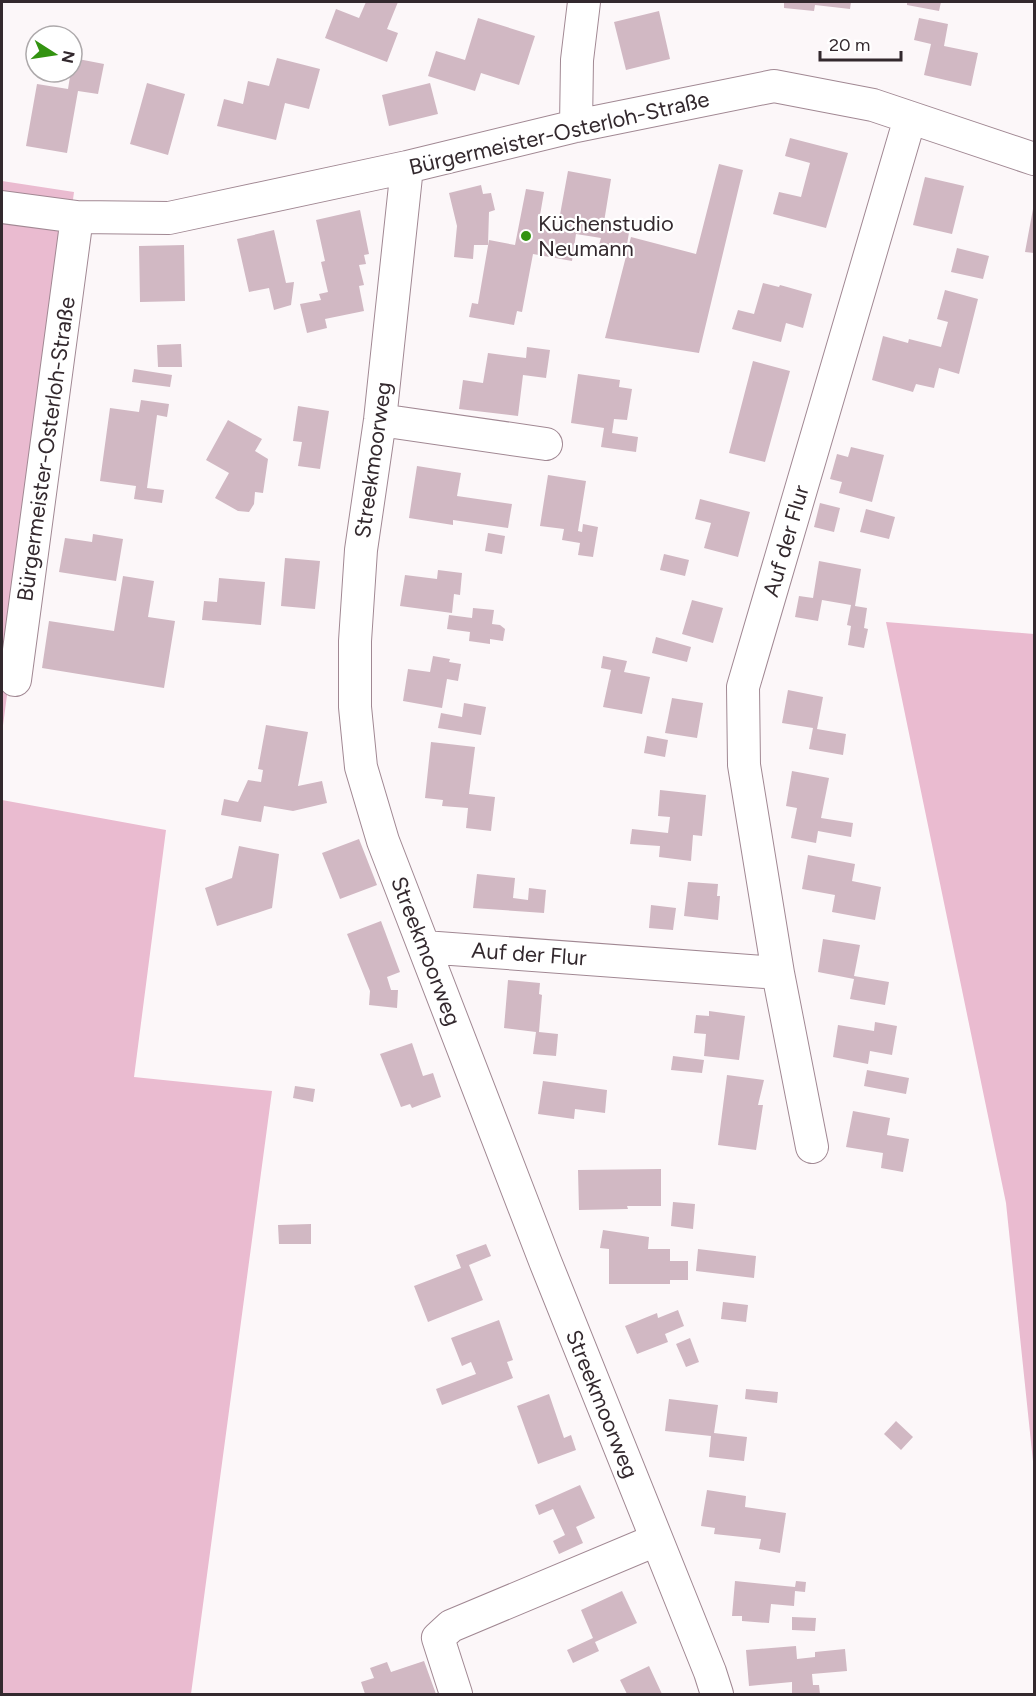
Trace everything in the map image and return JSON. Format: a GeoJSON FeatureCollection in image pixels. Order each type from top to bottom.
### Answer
{"type":"FeatureCollection","features":[{"type":"Feature","properties":{"kind":"street"},"geometry":{"type":"LineString","coordinates":[[576,126],[577,60],[584,2]]}},
{"type":"Feature","properties":{"kind":"street","name":"Bürgermeister-Osterloh-Straße"},"geometry":{"type":"LineString","coordinates":[[2,207],[77,217],[169,218],[407,167],[576,126],[774,86],[873,105],[1035,159]]}},
{"type":"Feature","properties":{"kind":"street","name":"Auf der Flur"},"geometry":{"type":"LineString","coordinates":[[812,1147],[778,973],[744,765],[743,687],[910,118]]}},
{"type":"Feature","properties":{"kind":"street","name":"Streekmoorweg"},"geometry":{"type":"LineString","coordinates":[[407,167],[380,420],[361,550],[355,641],[357,727],[361,767],[383,840],[656,1540],[710,1672],[717,1695]]}},
{"type":"Feature","properties":{"kind":"street","name":"Bürgermeister-Osterloh-Straße"},"geometry":{"type":"LineString","coordinates":[[15,680],[77,217]]}},
{"type":"Feature","properties":{"kind":"street"},"geometry":{"type":"LineString","coordinates":[[380,420],[546,444]]}},
{"type":"Feature","properties":{"kind":"street","name":"Auf der Flur"},"geometry":{"type":"LineString","coordinates":[[424,946],[778,973]]}},
{"type":"Feature","properties":{"kind":"street"},"geometry":{"type":"LineString","coordinates":[[456,1695],[438,1638],[451,1626],[656,1540]]}},
{"type":"Feature","properties":{"kind":"shaded area"},"geometry":{"type":"Polygon","coordinates":[[[2,181],[74,192],[2,733],[2,181]]]}},
{"type":"Feature","properties":{"kind":"shaded area"},"geometry":{"type":"Polygon","coordinates":[[[886,622],[1034,634],[1034,1471],[1006,1203],[886,622]]]}},
{"type":"Feature","properties":{"kind":"shaded area"},"geometry":{"type":"Polygon","coordinates":[[[2,800],[166,830],[134,1077],[272,1091],[191,1694],[2,1694],[2,800]]]}},
{"type":"Feature","properties":{"kind":"building"},"geometry":{"type":"Polygon","coordinates":[[[366,2],[398,2],[387,29],[398,33],[387,62],[325,38],[336,9],[359,18],[366,2]]]}},
{"type":"Feature","properties":{"kind":"building"},"geometry":{"type":"Polygon","coordinates":[[[784,2],[851,2],[850,9],[815,5],[814,11],[784,8],[784,2]]]}},
{"type":"Feature","properties":{"kind":"building"},"geometry":{"type":"Polygon","coordinates":[[[907,2],[941,2],[939,11],[907,5],[907,2]]]}},
{"type":"Feature","properties":{"kind":"building"},"geometry":{"type":"Polygon","coordinates":[[[659,11],[670,59],[626,70],[614,22],[659,11]]]}},
{"type":"Feature","properties":{"kind":"building"},"geometry":{"type":"Polygon","coordinates":[[[478,18],[535,36],[519,85],[481,73],[475,91],[428,76],[436,51],[465,60],[478,18]]]}},
{"type":"Feature","properties":{"kind":"building"},"geometry":{"type":"Polygon","coordinates":[[[919,18],[948,24],[944,46],[978,53],[971,86],[924,75],[931,44],[914,40],[919,18]]]}},
{"type":"Feature","properties":{"kind":"building"},"geometry":{"type":"Polygon","coordinates":[[[277,58],[320,69],[309,109],[285,103],[276,140],[217,126],[224,99],[243,104],[248,81],[269,86],[277,58]]]}},
{"type":"Feature","properties":{"kind":"building"},"geometry":{"type":"Polygon","coordinates":[[[84,60],[104,64],[98,94],[78,91],[67,153],[26,146],[37,84],[68,89],[69,84],[84,84],[84,60]]]}},
{"type":"Feature","properties":{"kind":"building"},"geometry":{"type":"Polygon","coordinates":[[[147,83],[185,94],[168,155],[130,144],[147,83]]]}},
{"type":"Feature","properties":{"kind":"building"},"geometry":{"type":"Polygon","coordinates":[[[430,83],[438,114],[389,126],[382,95],[430,83]]]}},
{"type":"Feature","properties":{"kind":"building"},"geometry":{"type":"Polygon","coordinates":[[[790,138],[848,153],[826,228],[773,214],[779,192],[801,197],[810,163],[785,156],[790,138]]]}},
{"type":"Feature","properties":{"kind":"building"},"geometry":{"type":"Polygon","coordinates":[[[719,164],[743,170],[699,353],[605,338],[631,237],[696,254],[719,164]]]}},
{"type":"Feature","properties":{"kind":"building"},"geometry":{"type":"Polygon","coordinates":[[[568,171],[611,179],[604,222],[630,227],[626,250],[599,245],[601,238],[576,234],[572,261],[533,254],[522,312],[517,311],[514,325],[469,317],[472,303],[478,304],[489,240],[515,245],[526,189],[544,192],[538,227],[557,231],[568,171]]]}},
{"type":"Feature","properties":{"kind":"building"},"geometry":{"type":"Polygon","coordinates":[[[925,177],[964,186],[952,234],[913,225],[925,177]]]}},
{"type":"Feature","properties":{"kind":"building"},"geometry":{"type":"Polygon","coordinates":[[[481,185],[483,194],[491,193],[495,210],[489,212],[488,245],[474,245],[473,259],[454,257],[457,226],[449,193],[481,185]]]}},
{"type":"Feature","properties":{"kind":"building"},"geometry":{"type":"Polygon","coordinates":[[[360,210],[369,254],[364,255],[366,264],[359,265],[364,285],[359,286],[364,311],[325,319],[327,328],[307,333],[300,304],[321,300],[319,294],[328,292],[321,262],[325,261],[316,220],[360,210]]]}},
{"type":"Feature","properties":{"kind":"building"},"geometry":{"type":"Polygon","coordinates":[[[1034,210],[1034,253],[1025,252],[1034,210]]]}},
{"type":"Feature","properties":{"kind":"building"},"geometry":{"type":"Polygon","coordinates":[[[274,230],[286,283],[294,282],[291,305],[274,310],[269,288],[249,292],[237,239],[274,230]]]}},
{"type":"Feature","properties":{"kind":"building"},"geometry":{"type":"Polygon","coordinates":[[[184,245],[185,301],[140,302],[139,246],[184,245]]]}},
{"type":"Feature","properties":{"kind":"building"},"geometry":{"type":"Polygon","coordinates":[[[957,248],[989,256],[983,279],[951,272],[957,248]]]}},
{"type":"Feature","properties":{"kind":"building"},"geometry":{"type":"Polygon","coordinates":[[[763,283],[812,294],[803,328],[786,323],[781,342],[732,329],[738,310],[754,314],[763,283]]]}},
{"type":"Feature","properties":{"kind":"building"},"geometry":{"type":"Polygon","coordinates":[[[945,290],[978,299],[959,374],[939,368],[934,388],[916,384],[913,392],[872,380],[883,336],[908,343],[909,339],[941,347],[948,322],[937,319],[945,290]]]}},
{"type":"Feature","properties":{"kind":"building"},"geometry":{"type":"Polygon","coordinates":[[[181,344],[182,367],[158,367],[157,345],[181,344]]]}},
{"type":"Feature","properties":{"kind":"building"},"geometry":{"type":"Polygon","coordinates":[[[527,347],[550,350],[546,378],[523,375],[518,416],[459,409],[463,380],[483,383],[488,353],[526,358],[527,347]]]}},
{"type":"Feature","properties":{"kind":"building"},"geometry":{"type":"Polygon","coordinates":[[[753,361],[790,371],[765,462],[729,453],[753,361]]]}},
{"type":"Feature","properties":{"kind":"building"},"geometry":{"type":"Polygon","coordinates":[[[134,369],[172,375],[170,387],[132,382],[134,369]]]}},
{"type":"Feature","properties":{"kind":"building"},"geometry":{"type":"Polygon","coordinates":[[[578,374],[620,380],[619,387],[632,389],[627,420],[614,419],[612,433],[638,437],[636,452],[601,447],[604,428],[571,423],[578,374]]]}},
{"type":"Feature","properties":{"kind":"building"},"geometry":{"type":"Polygon","coordinates":[[[141,400],[169,404],[167,417],[157,415],[147,488],[164,490],[162,503],[134,499],[136,486],[100,481],[110,408],[139,412],[141,400]]]}},
{"type":"Feature","properties":{"kind":"building"},"geometry":{"type":"Polygon","coordinates":[[[298,406],[329,411],[320,469],[298,466],[302,442],[293,441],[298,406]]]}},
{"type":"Feature","properties":{"kind":"building"},"geometry":{"type":"Polygon","coordinates":[[[228,420],[262,439],[255,451],[268,459],[263,493],[255,492],[254,504],[249,512],[238,511],[215,498],[229,473],[206,460],[228,420]]]}},
{"type":"Feature","properties":{"kind":"building"},"geometry":{"type":"Polygon","coordinates":[[[851,447],[884,455],[872,502],[839,493],[842,482],[830,479],[837,454],[848,457],[851,447]]]}},
{"type":"Feature","properties":{"kind":"building"},"geometry":{"type":"Polygon","coordinates":[[[417,466],[461,473],[457,496],[512,504],[508,528],[453,520],[453,525],[409,518],[417,466]]]}},
{"type":"Feature","properties":{"kind":"building"},"geometry":{"type":"Polygon","coordinates":[[[548,475],[586,481],[578,531],[582,532],[583,524],[598,527],[593,557],[578,555],[580,543],[562,540],[564,529],[540,526],[548,475]]]}},
{"type":"Feature","properties":{"kind":"building"},"geometry":{"type":"Polygon","coordinates":[[[700,499],[750,512],[738,557],[704,548],[711,523],[695,519],[700,499]]]}},
{"type":"Feature","properties":{"kind":"building"},"geometry":{"type":"Polygon","coordinates":[[[820,503],[840,508],[834,532],[814,527],[820,503]]]}},
{"type":"Feature","properties":{"kind":"building"},"geometry":{"type":"Polygon","coordinates":[[[866,509],[895,517],[889,539],[860,532],[866,509]]]}},
{"type":"Feature","properties":{"kind":"building"},"geometry":{"type":"Polygon","coordinates":[[[488,533],[505,536],[502,554],[485,551],[488,533]]]}},
{"type":"Feature","properties":{"kind":"building"},"geometry":{"type":"Polygon","coordinates":[[[93,534],[123,539],[116,581],[59,572],[65,538],[92,542],[93,534]]]}},
{"type":"Feature","properties":{"kind":"building"},"geometry":{"type":"Polygon","coordinates":[[[664,554],[689,560],[685,576],[660,570],[664,554]]]}},
{"type":"Feature","properties":{"kind":"building"},"geometry":{"type":"Polygon","coordinates":[[[285,558],[320,561],[315,609],[281,606],[285,558]]]}},
{"type":"Feature","properties":{"kind":"building"},"geometry":{"type":"Polygon","coordinates":[[[819,561],[861,569],[855,606],[867,608],[864,628],[868,629],[864,648],[848,645],[851,626],[847,625],[851,605],[822,600],[818,621],[795,617],[799,596],[813,598],[819,561]]]}},
{"type":"Feature","properties":{"kind":"building"},"geometry":{"type":"Polygon","coordinates":[[[438,570],[462,573],[460,595],[454,594],[452,613],[400,606],[405,575],[437,579],[438,570]]]}},
{"type":"Feature","properties":{"kind":"building"},"geometry":{"type":"Polygon","coordinates":[[[123,576],[154,581],[148,617],[175,621],[164,688],[42,668],[49,621],[114,631],[123,576]]]}},
{"type":"Feature","properties":{"kind":"building"},"geometry":{"type":"Polygon","coordinates":[[[219,578],[265,582],[261,625],[202,620],[204,601],[217,602],[219,578]]]}},
{"type":"Feature","properties":{"kind":"building"},"geometry":{"type":"Polygon","coordinates":[[[692,600],[723,608],[713,643],[682,634],[692,600]]]}},
{"type":"Feature","properties":{"kind":"building"},"geometry":{"type":"Polygon","coordinates":[[[473,608],[494,610],[492,624],[500,625],[505,629],[503,641],[490,639],[490,644],[469,641],[470,632],[447,629],[449,615],[472,618],[473,608]]]}},
{"type":"Feature","properties":{"kind":"building"},"geometry":{"type":"Polygon","coordinates":[[[656,637],[691,647],[687,662],[652,653],[656,637]]]}},
{"type":"Feature","properties":{"kind":"building"},"geometry":{"type":"Polygon","coordinates":[[[433,656],[461,664],[458,681],[447,679],[442,708],[403,701],[408,669],[430,672],[433,656]]]}},
{"type":"Feature","properties":{"kind":"building"},"geometry":{"type":"Polygon","coordinates":[[[603,656],[627,661],[624,672],[650,677],[642,714],[603,707],[611,670],[601,668],[603,656]]]}},
{"type":"Feature","properties":{"kind":"building"},"geometry":{"type":"Polygon","coordinates":[[[788,690],[823,697],[817,729],[846,734],[843,755],[809,749],[813,728],[782,723],[788,690]]]}},
{"type":"Feature","properties":{"kind":"building"},"geometry":{"type":"Polygon","coordinates":[[[672,698],[703,703],[697,738],[665,733],[672,698]]]}},
{"type":"Feature","properties":{"kind":"building"},"geometry":{"type":"Polygon","coordinates":[[[464,703],[486,707],[481,735],[438,728],[441,713],[462,717],[464,703]]]}},
{"type":"Feature","properties":{"kind":"building"},"geometry":{"type":"Polygon","coordinates":[[[266,725],[308,732],[298,786],[322,781],[327,803],[293,811],[264,806],[261,822],[221,815],[224,799],[238,802],[248,780],[261,782],[263,770],[258,769],[266,725]]]}},
{"type":"Feature","properties":{"kind":"building"},"geometry":{"type":"Polygon","coordinates":[[[647,736],[668,740],[665,757],[644,753],[647,736]]]}},
{"type":"Feature","properties":{"kind":"building"},"geometry":{"type":"Polygon","coordinates":[[[431,742],[475,747],[469,794],[495,797],[491,831],[466,828],[468,808],[442,806],[443,800],[425,798],[431,742]]]}},
{"type":"Feature","properties":{"kind":"building"},"geometry":{"type":"Polygon","coordinates":[[[792,771],[829,778],[821,818],[853,823],[851,837],[818,831],[816,843],[791,838],[797,808],[786,806],[792,771]]]}},
{"type":"Feature","properties":{"kind":"building"},"geometry":{"type":"Polygon","coordinates":[[[660,790],[706,795],[702,836],[693,835],[691,861],[659,857],[660,846],[630,844],[632,829],[668,833],[670,817],[658,816],[660,790]]]}},
{"type":"Feature","properties":{"kind":"building"},"geometry":{"type":"Polygon","coordinates":[[[359,839],[377,885],[340,899],[322,853],[359,839]]]}},
{"type":"Feature","properties":{"kind":"building"},"geometry":{"type":"Polygon","coordinates":[[[239,846],[279,854],[272,908],[217,926],[205,888],[232,878],[239,846]]]}},
{"type":"Feature","properties":{"kind":"building"},"geometry":{"type":"Polygon","coordinates":[[[808,855],[855,864],[852,881],[881,887],[875,920],[832,912],[835,895],[802,889],[808,855]]]}},
{"type":"Feature","properties":{"kind":"building"},"geometry":{"type":"Polygon","coordinates":[[[477,874],[515,878],[513,898],[528,900],[529,888],[546,890],[544,913],[473,908],[477,874]]]}},
{"type":"Feature","properties":{"kind":"building"},"geometry":{"type":"Polygon","coordinates":[[[688,882],[718,884],[717,896],[720,896],[718,920],[684,916],[688,882]]]}},
{"type":"Feature","properties":{"kind":"building"},"geometry":{"type":"Polygon","coordinates":[[[651,905],[676,908],[673,930],[649,928],[651,905]]]}},
{"type":"Feature","properties":{"kind":"building"},"geometry":{"type":"Polygon","coordinates":[[[381,921],[400,972],[387,977],[391,990],[398,990],[397,1008],[369,1005],[370,991],[347,934],[381,921]]]}},
{"type":"Feature","properties":{"kind":"building"},"geometry":{"type":"Polygon","coordinates":[[[823,939],[860,945],[854,976],[889,982],[885,1005],[850,999],[854,979],[818,972],[823,939]]]}},
{"type":"Feature","properties":{"kind":"building"},"geometry":{"type":"Polygon","coordinates":[[[508,980],[540,983],[539,994],[542,995],[539,1032],[558,1034],[556,1056],[533,1054],[536,1032],[504,1028],[508,980]]]}},
{"type":"Feature","properties":{"kind":"building"},"geometry":{"type":"Polygon","coordinates":[[[709,1011],[745,1016],[739,1060],[704,1056],[706,1034],[694,1033],[696,1015],[709,1016],[709,1011]]]}},
{"type":"Feature","properties":{"kind":"building"},"geometry":{"type":"Polygon","coordinates":[[[875,1022],[897,1026],[892,1055],[870,1051],[868,1064],[833,1057],[838,1025],[874,1031],[875,1022]]]}},
{"type":"Feature","properties":{"kind":"building"},"geometry":{"type":"Polygon","coordinates":[[[412,1043],[423,1076],[433,1073],[441,1097],[412,1108],[410,1104],[401,1107],[380,1054],[412,1043]]]}},
{"type":"Feature","properties":{"kind":"building"},"geometry":{"type":"Polygon","coordinates":[[[673,1056],[704,1060],[702,1073],[671,1070],[673,1056]]]}},
{"type":"Feature","properties":{"kind":"building"},"geometry":{"type":"Polygon","coordinates":[[[867,1070],[909,1078],[906,1094],[864,1086],[867,1070]]]}},
{"type":"Feature","properties":{"kind":"building"},"geometry":{"type":"Polygon","coordinates":[[[727,1075],[764,1080],[758,1105],[763,1105],[756,1150],[718,1145],[727,1075]]]}},
{"type":"Feature","properties":{"kind":"building"},"geometry":{"type":"Polygon","coordinates":[[[543,1081],[607,1090],[605,1113],[575,1109],[574,1119],[538,1114],[543,1081]]]}},
{"type":"Feature","properties":{"kind":"building"},"geometry":{"type":"Polygon","coordinates":[[[295,1086],[315,1089],[313,1102],[293,1098],[295,1086]]]}},
{"type":"Feature","properties":{"kind":"building"},"geometry":{"type":"Polygon","coordinates":[[[853,1111],[890,1118],[887,1135],[909,1139],[903,1172],[881,1168],[883,1153],[846,1147],[853,1111]]]}},
{"type":"Feature","properties":{"kind":"building"},"geometry":{"type":"Polygon","coordinates":[[[661,1169],[661,1206],[579,1210],[578,1170],[661,1169]]]}},
{"type":"Feature","properties":{"kind":"building"},"geometry":{"type":"Polygon","coordinates":[[[673,1202],[695,1204],[693,1229],[671,1226],[673,1202]]]}},
{"type":"Feature","properties":{"kind":"building"},"geometry":{"type":"Polygon","coordinates":[[[311,1224],[311,1244],[279,1244],[278,1225],[311,1224]]]}},
{"type":"Feature","properties":{"kind":"building"},"geometry":{"type":"Polygon","coordinates":[[[603,1230],[649,1237],[648,1249],[670,1249],[670,1261],[688,1261],[688,1280],[670,1280],[670,1284],[609,1284],[609,1249],[600,1248],[603,1230]]]}},
{"type":"Feature","properties":{"kind":"building"},"geometry":{"type":"Polygon","coordinates":[[[486,1244],[491,1256],[469,1265],[483,1300],[428,1322],[414,1286],[461,1268],[456,1255],[486,1244]]]}},
{"type":"Feature","properties":{"kind":"building"},"geometry":{"type":"Polygon","coordinates":[[[698,1249],[756,1256],[754,1278],[696,1271],[698,1249]]]}},
{"type":"Feature","properties":{"kind":"building"},"geometry":{"type":"Polygon","coordinates":[[[723,1302],[748,1305],[746,1322],[721,1319],[723,1302]]]}},
{"type":"Feature","properties":{"kind":"building"},"geometry":{"type":"Polygon","coordinates":[[[678,1310],[684,1326],[665,1334],[668,1342],[637,1354],[625,1326],[657,1313],[658,1318],[678,1310]]]}},
{"type":"Feature","properties":{"kind":"building"},"geometry":{"type":"Polygon","coordinates":[[[499,1320],[513,1360],[507,1362],[513,1378],[442,1405],[436,1389],[476,1374],[471,1362],[462,1366],[451,1338],[499,1320]]]}},
{"type":"Feature","properties":{"kind":"building"},"geometry":{"type":"Polygon","coordinates":[[[690,1338],[699,1362],[686,1367],[676,1344],[690,1338]]]}},
{"type":"Feature","properties":{"kind":"building"},"geometry":{"type":"Polygon","coordinates":[[[746,1389],[778,1392],[777,1403],[745,1399],[746,1389]]]}},
{"type":"Feature","properties":{"kind":"building"},"geometry":{"type":"Polygon","coordinates":[[[549,1394],[564,1438],[571,1435],[576,1450],[538,1464],[517,1406],[549,1394]]]}},
{"type":"Feature","properties":{"kind":"building"},"geometry":{"type":"Polygon","coordinates":[[[669,1399],[718,1405],[714,1433],[747,1437],[744,1461],[709,1457],[711,1436],[665,1431],[669,1399]]]}},
{"type":"Feature","properties":{"kind":"building"},"geometry":{"type":"Polygon","coordinates":[[[896,1421],[913,1437],[901,1450],[884,1434],[896,1421]]]}},
{"type":"Feature","properties":{"kind":"building"},"geometry":{"type":"Polygon","coordinates":[[[580,1485],[595,1518],[576,1527],[583,1543],[559,1554],[553,1541],[565,1535],[553,1509],[539,1515],[535,1505],[580,1485]]]}},
{"type":"Feature","properties":{"kind":"building"},"geometry":{"type":"Polygon","coordinates":[[[707,1490],[746,1496],[745,1507],[786,1513],[780,1553],[759,1549],[761,1539],[714,1534],[715,1528],[701,1526],[707,1490]]]}},
{"type":"Feature","properties":{"kind":"building"},"geometry":{"type":"Polygon","coordinates":[[[735,1581],[795,1587],[796,1581],[806,1582],[805,1592],[795,1591],[794,1606],[771,1604],[769,1623],[742,1621],[742,1616],[732,1616],[735,1581]]]}},
{"type":"Feature","properties":{"kind":"building"},"geometry":{"type":"Polygon","coordinates":[[[622,1591],[637,1623],[595,1642],[599,1651],[573,1663],[567,1650],[593,1638],[581,1610],[622,1591]]]}},
{"type":"Feature","properties":{"kind":"building"},"geometry":{"type":"Polygon","coordinates":[[[792,1617],[816,1618],[815,1631],[792,1630],[792,1617]]]}},
{"type":"Feature","properties":{"kind":"building"},"geometry":{"type":"Polygon","coordinates":[[[796,1646],[797,1659],[815,1657],[815,1652],[845,1649],[847,1671],[812,1674],[813,1685],[819,1685],[820,1694],[792,1694],[792,1682],[749,1686],[746,1650],[796,1646]]]}},
{"type":"Feature","properties":{"kind":"building"},"geometry":{"type":"Polygon","coordinates":[[[424,1661],[436,1694],[365,1694],[361,1682],[374,1678],[370,1668],[387,1662],[391,1672],[424,1661]]]}},
{"type":"Feature","properties":{"kind":"building"},"geometry":{"type":"Polygon","coordinates":[[[649,1666],[662,1694],[627,1694],[620,1680],[649,1666]]]}},
{"type":"Feature","properties":{"kind":"place","name":"Küchenstudio Neumann"},"geometry":{"type":"Point","coordinates":[526,236]}}]}
